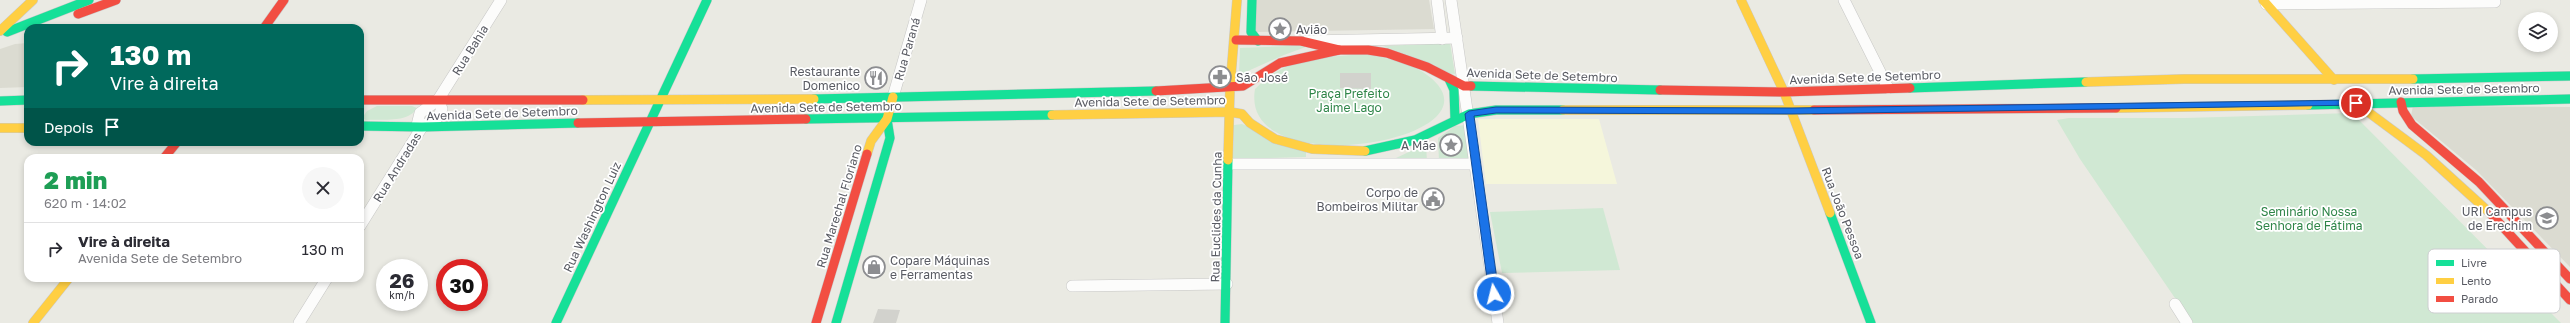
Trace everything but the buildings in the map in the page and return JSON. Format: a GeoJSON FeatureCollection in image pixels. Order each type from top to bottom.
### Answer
{"type":"FeatureCollection","features":[{"type":"Feature","properties":{"kind":"main road"},"geometry":{"type":"LineString","coordinates":[[0,18],[19,0]]}},
{"type":"Feature","properties":{"kind":"main road"},"geometry":{"type":"LineString","coordinates":[[3,31],[33,0]]}},
{"type":"Feature","properties":{"kind":"main road"},"geometry":{"type":"LineString","coordinates":[[3,31],[89,0]]}},
{"type":"Feature","properties":{"kind":"main road"},"geometry":{"type":"LineString","coordinates":[[51,24],[116,0]]}},
{"type":"Feature","properties":{"kind":"main road"},"geometry":{"type":"LineString","coordinates":[[267,24],[284,0]]}},
{"type":"Feature","properties":{"kind":"main road","name":"Rua Washington Luiz"},"geometry":{"type":"LineString","coordinates":[[556,323],[707,0]]}},
{"type":"Feature","properties":{"kind":"main road","name":"Rua Euclides da Cunha"},"geometry":{"type":"LineString","coordinates":[[1226,323],[1230,164],[1230,88],[1236,40],[1237,0]]}},
{"type":"Feature","properties":{"kind":"main road"},"geometry":{"type":"LineString","coordinates":[[1252,0],[1255,37]]}},
{"type":"Feature","properties":{"kind":"main road","name":"Rua João Pessoa"},"geometry":{"type":"LineString","coordinates":[[1741,0],[1792,111],[1871,323]]}},
{"type":"Feature","properties":{"kind":"main road"},"geometry":{"type":"LineString","coordinates":[[2265,2],[2356,103],[2406,138],[2471,193],[2523,249]]}},
{"type":"Feature","properties":{"kind":"main road"},"geometry":{"type":"LineString","coordinates":[[3,31],[9,35],[4,41],[24,34]]}},
{"type":"Feature","properties":{"kind":"main road"},"geometry":{"type":"LineString","coordinates":[[1236,40],[1255,37],[1300,41],[1339,50]]}},
{"type":"Feature","properties":{"kind":"main road","name":"Avenida Sete de Setembro"},"geometry":{"type":"LineString","coordinates":[[364,126],[422,127],[650,121],[887,119],[1100,104],[1243,86],[1280,63],[1339,50],[1374,51],[1407,60],[1427,67],[1464,86],[1784,92],[2197,79],[2334,80],[2570,76]]}},
{"type":"Feature","properties":{"kind":"main road"},"geometry":{"type":"LineString","coordinates":[[1449,79],[1454,90],[1455,120]]}},
{"type":"Feature","properties":{"kind":"main road"},"geometry":{"type":"LineString","coordinates":[[2197,79],[2216,106]]}},
{"type":"Feature","properties":{"kind":"main road"},"geometry":{"type":"LineString","coordinates":[[1242,114],[1238,101],[1243,86]]}},
{"type":"Feature","properties":{"kind":"main road"},"geometry":{"type":"LineString","coordinates":[[1888,88],[1899,110]]}},
{"type":"Feature","properties":{"kind":"main road"},"geometry":{"type":"LineString","coordinates":[[836,323],[890,138],[887,119],[893,98]]}},
{"type":"Feature","properties":{"kind":"main road","name":"Avenida Sete de Setembro"},"geometry":{"type":"LineString","coordinates":[[364,100],[893,98],[1100,104],[1242,114],[1250,123],[1275,138],[1312,149],[1364,151],[1415,140],[1469,114],[1496,110],[1899,110],[2570,99]]}},
{"type":"Feature","properties":{"kind":"main road"},"geometry":{"type":"LineString","coordinates":[[0,101],[24,100]]}},
{"type":"Feature","properties":{"kind":"main road"},"geometry":{"type":"LineString","coordinates":[[10,110],[24,100]]}},
{"type":"Feature","properties":{"kind":"main road"},"geometry":{"type":"LineString","coordinates":[[2401,102],[2401,113],[2412,127],[2463,167],[2541,249]]}},
{"type":"Feature","properties":{"kind":"main road","name":"Rua Marechal Floriano"},"geometry":{"type":"LineString","coordinates":[[816,323],[871,141],[887,119]]}},
{"type":"Feature","properties":{"kind":"main road"},"geometry":{"type":"LineString","coordinates":[[0,128],[24,128]]}},
{"type":"Feature","properties":{"kind":"main road"},"geometry":{"type":"LineString","coordinates":[[167,154],[174,146]]}},
{"type":"Feature","properties":{"kind":"main road"},"geometry":{"type":"LineString","coordinates":[[2443,169],[2463,167]]}},
{"type":"Feature","properties":{"kind":"main road"},"geometry":{"type":"LineString","coordinates":[[2560,269],[2570,279]]}},
{"type":"Feature","properties":{"kind":"main road"},"geometry":{"type":"LineString","coordinates":[[33,323],[66,282]]}},
{"type":"Feature","properties":{"kind":"main road"},"geometry":{"type":"LineString","coordinates":[[2560,289],[2570,300]]}},
{"type":"Feature","properties":{"kind":"street","name":"Rua Bahia"},"geometry":{"type":"LineString","coordinates":[[438,100],[501,0]]}},
{"type":"Feature","properties":{"kind":"street","name":"Rua Paraná"},"geometry":{"type":"LineString","coordinates":[[893,98],[921,0]]}},
{"type":"Feature","properties":{"kind":"street"},"geometry":{"type":"LineString","coordinates":[[1437,0],[1442,39]]}},
{"type":"Feature","properties":{"kind":"street"},"geometry":{"type":"LineString","coordinates":[[1451,0],[1469,114],[1498,323]]}},
{"type":"Feature","properties":{"kind":"street"},"geometry":{"type":"LineString","coordinates":[[1844,0],[1888,88]]}},
{"type":"Feature","properties":{"kind":"street"},"geometry":{"type":"LineString","coordinates":[[2265,2],[2495,2]]}},
{"type":"Feature","properties":{"kind":"street"},"geometry":{"type":"LineString","coordinates":[[1300,41],[1457,38]]}},
{"type":"Feature","properties":{"kind":"street"},"geometry":{"type":"LineString","coordinates":[[1354,50],[1392,40]]}},
{"type":"Feature","properties":{"kind":"street"},"geometry":{"type":"LineString","coordinates":[[438,100],[442,109],[438,117],[422,127],[416,123],[418,117],[423,109],[438,100]]}},
{"type":"Feature","properties":{"kind":"street","name":"Rua Andradas"},"geometry":{"type":"LineString","coordinates":[[364,220],[422,127]]}},
{"type":"Feature","properties":{"kind":"street"},"geometry":{"type":"LineString","coordinates":[[1303,164],[1331,150]]}},
{"type":"Feature","properties":{"kind":"street"},"geometry":{"type":"LineString","coordinates":[[1364,151],[1399,164]]}},
{"type":"Feature","properties":{"kind":"street"},"geometry":{"type":"LineString","coordinates":[[1230,164],[1476,164]]}},
{"type":"Feature","properties":{"kind":"street"},"geometry":{"type":"LineString","coordinates":[[299,323],[325,282]]}},
{"type":"Feature","properties":{"kind":"street"},"geometry":{"type":"LineString","coordinates":[[1072,286],[1227,284]]}},
{"type":"Feature","properties":{"kind":"street"},"geometry":{"type":"LineString","coordinates":[[2175,304],[2187,323]]}},
{"type":"Feature","properties":{"kind":"shaded area"},"geometry":{"type":"Polygon","coordinates":[[[1254,0],[1429,0],[1434,29],[1252,32],[1254,0]]]}},
{"type":"Feature","properties":{"kind":"shaded area"},"geometry":{"type":"Polygon","coordinates":[[[24,43],[24,87],[0,88],[0,49],[15,44],[24,43]]]}},
{"type":"Feature","properties":{"kind":"shaded area","name":"URI Campus de Erechim"},"geometry":{"type":"Polygon","coordinates":[[[2413,106],[2570,107],[2570,267],[2560,257],[2560,249],[2553,249],[2476,170],[2411,116],[2413,106]]]}},
{"type":"Feature","properties":{"kind":"shaded area"},"geometry":{"type":"Polygon","coordinates":[[[1478,119],[1599,119],[1617,184],[1486,184],[1478,119]]]}},
{"type":"Feature","properties":{"kind":"green space","name":"Praça Prefeito Jaime Lago"},"geometry":{"type":"Polygon","coordinates":[[[1450,43],[1455,74],[1446,73],[1435,65],[1383,46],[1450,43]]]}},
{"type":"Feature","properties":{"kind":"green space"},"geometry":{"type":"Polygon","coordinates":[[[1311,45],[1284,55],[1239,75],[1240,48],[1311,45]]]}},
{"type":"Feature","properties":{"kind":"green space","name":"Praça Prefeito Jaime Lago"},"geometry":{"type":"Polygon","coordinates":[[[1362,54],[1403,63],[1422,72],[1438,85],[1443,106],[1427,124],[1397,137],[1358,144],[1319,144],[1284,136],[1260,118],[1255,89],[1267,78],[1291,65],[1304,61],[1318,58],[1362,54]]]}},
{"type":"Feature","properties":{"kind":"green space"},"geometry":{"type":"Polygon","coordinates":[[[377,106],[412,106],[417,108],[408,116],[387,120],[366,120],[364,119],[364,115],[367,111],[377,106]]]}},
{"type":"Feature","properties":{"kind":"green space","name":"Seminário Nossa Senhora de Fátima"},"geometry":{"type":"Polygon","coordinates":[[[2352,113],[2487,249],[2428,249],[2428,313],[2551,313],[2561,323],[2192,323],[2080,159],[2057,120],[2069,118],[2185,118],[2352,113]]]}},
{"type":"Feature","properties":{"kind":"green space"},"geometry":{"type":"Polygon","coordinates":[[[1242,124],[1306,152],[1306,157],[1233,159],[1234,125],[1242,124]]]}},
{"type":"Feature","properties":{"kind":"green space"},"geometry":{"type":"Polygon","coordinates":[[[1467,125],[1471,160],[1439,161],[1438,138],[1455,126],[1467,125]]]}},
{"type":"Feature","properties":{"kind":"green space"},"geometry":{"type":"Polygon","coordinates":[[[1426,144],[1427,161],[1396,158],[1426,144]]]}},
{"type":"Feature","properties":{"kind":"green space"},"geometry":{"type":"Polygon","coordinates":[[[1603,208],[1620,270],[1502,273],[1490,212],[1603,208]]]}},
{"type":"Feature","properties":{"kind":"traffic: fast"},"geometry":{"type":"LineString","coordinates":[[28,24],[89,0]]}},
{"type":"Feature","properties":{"kind":"traffic: fast"},"geometry":{"type":"LineString","coordinates":[[556,323],[707,0]]}},
{"type":"Feature","properties":{"kind":"traffic: fast"},"geometry":{"type":"LineString","coordinates":[[1252,0],[1251,32],[1258,41]]}},
{"type":"Feature","properties":{"kind":"traffic: fast"},"geometry":{"type":"LineString","coordinates":[[7,32],[24,25]]}},
{"type":"Feature","properties":{"kind":"traffic: fast"},"geometry":{"type":"LineString","coordinates":[[2413,79],[2570,76]]}},
{"type":"Feature","properties":{"kind":"traffic: fast"},"geometry":{"type":"LineString","coordinates":[[1449,79],[1454,90],[1455,120]]}},
{"type":"Feature","properties":{"kind":"traffic: fast"},"geometry":{"type":"LineString","coordinates":[[1910,88],[2086,82]]}},
{"type":"Feature","properties":{"kind":"traffic: fast"},"geometry":{"type":"LineString","coordinates":[[1471,86],[1660,90]]}},
{"type":"Feature","properties":{"kind":"traffic: fast"},"geometry":{"type":"LineString","coordinates":[[814,99],[1156,91]]}},
{"type":"Feature","properties":{"kind":"traffic: fast"},"geometry":{"type":"LineString","coordinates":[[2308,105],[2570,99]]}},
{"type":"Feature","properties":{"kind":"traffic: fast"},"geometry":{"type":"LineString","coordinates":[[0,101],[24,100]]}},
{"type":"Feature","properties":{"kind":"traffic: fast"},"geometry":{"type":"LineString","coordinates":[[1365,151],[1415,140],[1469,114],[1496,110],[1563,110]]}},
{"type":"Feature","properties":{"kind":"traffic: fast"},"geometry":{"type":"LineString","coordinates":[[806,119],[1052,115]]}},
{"type":"Feature","properties":{"kind":"traffic: fast"},"geometry":{"type":"LineString","coordinates":[[836,323],[890,138],[887,119]]}},
{"type":"Feature","properties":{"kind":"traffic: fast"},"geometry":{"type":"LineString","coordinates":[[364,126],[422,127],[578,123]]}},
{"type":"Feature","properties":{"kind":"traffic: fast"},"geometry":{"type":"LineString","coordinates":[[1225,323],[1228,160]]}},
{"type":"Feature","properties":{"kind":"traffic: fast"},"geometry":{"type":"LineString","coordinates":[[1830,213],[1871,323]]}},
{"type":"Feature","properties":{"kind":"traffic: slow"},"geometry":{"type":"LineString","coordinates":[[0,31],[33,0]]}},
{"type":"Feature","properties":{"kind":"traffic: slow"},"geometry":{"type":"LineString","coordinates":[[1228,160],[1230,88],[1237,0]]}},
{"type":"Feature","properties":{"kind":"traffic: slow"},"geometry":{"type":"LineString","coordinates":[[1741,0],[1784,92],[1830,213]]}},
{"type":"Feature","properties":{"kind":"traffic: slow"},"geometry":{"type":"LineString","coordinates":[[2263,0],[2334,80]]}},
{"type":"Feature","properties":{"kind":"traffic: slow"},"geometry":{"type":"LineString","coordinates":[[2086,82],[2184,79],[2413,79]]}},
{"type":"Feature","properties":{"kind":"traffic: slow"},"geometry":{"type":"LineString","coordinates":[[867,154],[871,141],[887,119],[893,97]]}},
{"type":"Feature","properties":{"kind":"traffic: slow"},"geometry":{"type":"LineString","coordinates":[[583,100],[814,99]]}},
{"type":"Feature","properties":{"kind":"traffic: slow"},"geometry":{"type":"LineString","coordinates":[[2356,103],[2442,168],[2490,213]]}},
{"type":"Feature","properties":{"kind":"traffic: slow"},"geometry":{"type":"LineString","coordinates":[[2116,108],[2308,105]]}},
{"type":"Feature","properties":{"kind":"traffic: slow"},"geometry":{"type":"LineString","coordinates":[[1563,110],[1814,110]]}},
{"type":"Feature","properties":{"kind":"traffic: slow"},"geometry":{"type":"LineString","coordinates":[[1052,115],[1230,112],[1242,114],[1250,123],[1275,139],[1312,149],[1365,151]]}},
{"type":"Feature","properties":{"kind":"traffic: slow"},"geometry":{"type":"LineString","coordinates":[[0,128],[24,128]]}},
{"type":"Feature","properties":{"kind":"traffic: slow"},"geometry":{"type":"LineString","coordinates":[[33,323],[66,282]]}},
{"type":"Feature","properties":{"kind":"traffic: jam"},"geometry":{"type":"LineString","coordinates":[[78,14],[116,0]]}},
{"type":"Feature","properties":{"kind":"traffic: jam"},"geometry":{"type":"LineString","coordinates":[[267,24],[284,0]]}},
{"type":"Feature","properties":{"kind":"traffic: jam"},"geometry":{"type":"LineString","coordinates":[[1236,40],[1301,41],[1339,50]]}},
{"type":"Feature","properties":{"kind":"traffic: jam"},"geometry":{"type":"LineString","coordinates":[[1156,91],[1243,86],[1280,63],[1339,50],[1368,50],[1387,53],[1427,67],[1464,86],[1471,86]]}},
{"type":"Feature","properties":{"kind":"traffic: jam"},"geometry":{"type":"LineString","coordinates":[[1660,90],[1784,92],[1910,88]]}},
{"type":"Feature","properties":{"kind":"traffic: jam"},"geometry":{"type":"LineString","coordinates":[[364,100],[583,100]]}},
{"type":"Feature","properties":{"kind":"traffic: jam"},"geometry":{"type":"LineString","coordinates":[[2401,102],[2407,119],[2418,132],[2446,153],[2479,182],[2542,249]]}},
{"type":"Feature","properties":{"kind":"traffic: jam"},"geometry":{"type":"LineString","coordinates":[[1814,110],[2116,108]]}},
{"type":"Feature","properties":{"kind":"traffic: jam"},"geometry":{"type":"LineString","coordinates":[[578,123],[806,119]]}},
{"type":"Feature","properties":{"kind":"traffic: jam"},"geometry":{"type":"LineString","coordinates":[[167,154],[174,146]]}},
{"type":"Feature","properties":{"kind":"traffic: jam"},"geometry":{"type":"LineString","coordinates":[[816,323],[867,154]]}},
{"type":"Feature","properties":{"kind":"traffic: jam"},"geometry":{"type":"LineString","coordinates":[[2490,213],[2523,249]]}},
{"type":"Feature","properties":{"kind":"traffic: jam"},"geometry":{"type":"LineString","coordinates":[[2560,268],[2570,279]]}},
{"type":"Feature","properties":{"kind":"traffic: jam"},"geometry":{"type":"LineString","coordinates":[[2560,289],[2570,300]]}},
{"type":"Feature","properties":{"kind":"place","name":"Avião"},"geometry":{"type":"Point","coordinates":[1280,29]}},
{"type":"Feature","properties":{"kind":"place","name":"São José"},"geometry":{"type":"Point","coordinates":[1220,77]}},
{"type":"Feature","properties":{"kind":"place","name":"Restaurante Domenico"},"geometry":{"type":"Point","coordinates":[876,78]}},
{"type":"Feature","properties":{"kind":"place","name":"A Mãe"},"geometry":{"type":"Point","coordinates":[1451,145]}},
{"type":"Feature","properties":{"kind":"place","name":"Corpo de Bombeiros Militar"},"geometry":{"type":"Point","coordinates":[1433,199]}},
{"type":"Feature","properties":{"kind":"place","name":"URI Campus de Erechim"},"geometry":{"type":"Point","coordinates":[2547,218]}},
{"type":"Feature","properties":{"kind":"place","name":"Copare Máquinas e Ferramentas"},"geometry":{"type":"Point","coordinates":[874,267]}},
{"type":"Feature","properties":{"kind":"route"},"geometry":{"type":"LineString","coordinates":[[1494,294],[1469,114],[1496,110],[1792,111],[2249,106],[2356,103]]}}]}
